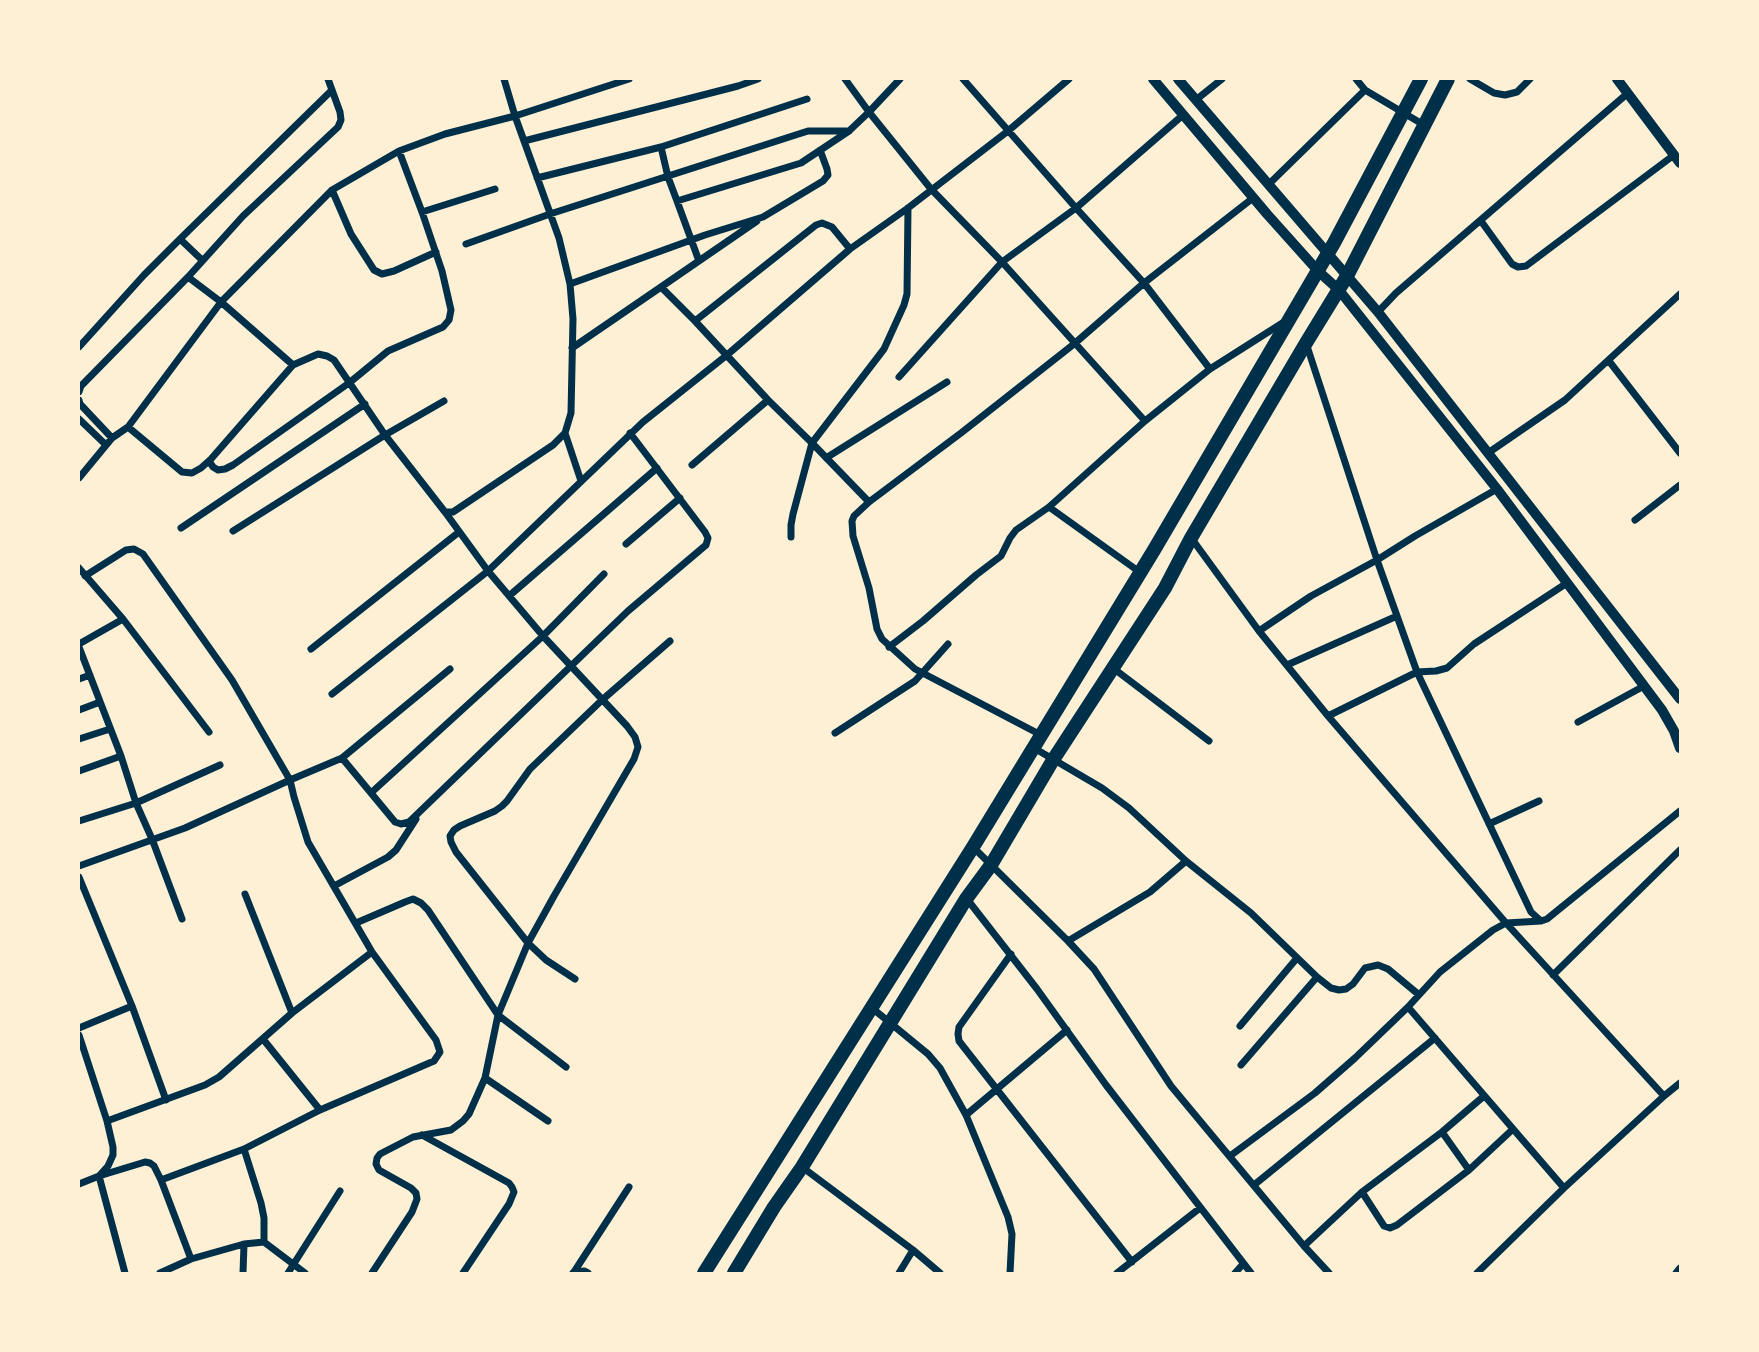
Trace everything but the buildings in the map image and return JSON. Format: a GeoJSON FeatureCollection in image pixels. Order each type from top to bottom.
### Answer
{"type":"FeatureCollection","features":[{"type":"Feature","properties":{"kind":"main road"},"geometry":{"type":"LineString","coordinates":[[704,1273],[973,847],[1140,573],[1318,271],[1421,79]]}},
{"type":"Feature","properties":{"kind":"main road"},"geometry":{"type":"LineString","coordinates":[[734,1273],[802,1167],[889,1022],[1165,587],[1191,538],[1347,276],[1448,79]]}},
{"type":"Feature","properties":{"kind":"street"},"geometry":{"type":"LineString","coordinates":[[79,392],[81,386],[188,277],[243,216],[338,127],[341,120],[328,79]]}},
{"type":"Feature","properties":{"kind":"street"},"geometry":{"type":"LineString","coordinates":[[445,512],[453,512],[553,445],[565,433],[570,413],[573,319],[570,284],[559,238],[503,79]]}},
{"type":"Feature","properties":{"kind":"street"},"geometry":{"type":"LineString","coordinates":[[81,475],[112,438],[128,427],[221,302],[332,190],[399,151],[445,134],[515,116],[629,79]]}},
{"type":"Feature","properties":{"kind":"street"},"geometry":{"type":"LineString","coordinates":[[524,141],[758,79]]}},
{"type":"Feature","properties":{"kind":"street"},"geometry":{"type":"LineString","coordinates":[[845,79],[932,189],[1002,262],[1145,421]]}},
{"type":"Feature","properties":{"kind":"street"},"geometry":{"type":"LineString","coordinates":[[677,201],[801,163],[849,131],[900,79]]}},
{"type":"Feature","properties":{"kind":"street"},"geometry":{"type":"LineString","coordinates":[[963,79],[1144,283],[1210,369]]}},
{"type":"Feature","properties":{"kind":"street"},"geometry":{"type":"LineString","coordinates":[[332,694],[488,571],[630,433],[727,355],[850,249],[1008,131],[1069,79]]}},
{"type":"Feature","properties":{"kind":"street"},"geometry":{"type":"LineString","coordinates":[[1153,79],[1253,198],[1318,271],[1339,290],[1497,489],[1662,710],[1680,748]]}},
{"type":"Feature","properties":{"kind":"street"},"geometry":{"type":"LineString","coordinates":[[1178,79],[1378,312],[1680,699]]}},
{"type":"Feature","properties":{"kind":"street"},"geometry":{"type":"LineString","coordinates":[[1197,99],[1222,79]]}},
{"type":"Feature","properties":{"kind":"street"},"geometry":{"type":"LineString","coordinates":[[1356,79],[1365,90],[1425,126]]}},
{"type":"Feature","properties":{"kind":"street"},"geometry":{"type":"LineString","coordinates":[[1470,79],[1494,93],[1505,95],[1517,92],[1531,79]]}},
{"type":"Feature","properties":{"kind":"street"},"geometry":{"type":"LineString","coordinates":[[1482,220],[1512,264],[1518,267],[1526,266],[1677,159],[1617,79]]}},
{"type":"Feature","properties":{"kind":"street"},"geometry":{"type":"LineString","coordinates":[[79,346],[144,275],[332,90]]}},
{"type":"Feature","properties":{"kind":"street"},"geometry":{"type":"LineString","coordinates":[[1269,184],[1365,90]]}},
{"type":"Feature","properties":{"kind":"street"},"geometry":{"type":"LineString","coordinates":[[1378,312],[1396,293],[1628,93]]}},
{"type":"Feature","properties":{"kind":"street"},"geometry":{"type":"LineString","coordinates":[[537,178],[661,147],[807,99]]}},
{"type":"Feature","properties":{"kind":"street"},"geometry":{"type":"LineString","coordinates":[[899,377],[1002,262],[1076,208],[1184,115]]}},
{"type":"Feature","properties":{"kind":"street"},"geometry":{"type":"LineString","coordinates":[[467,244],[550,214],[808,131],[849,131]]}},
{"type":"Feature","properties":{"kind":"street"},"geometry":{"type":"LineString","coordinates":[[661,147],[668,177],[699,261]]}},
{"type":"Feature","properties":{"kind":"street"},"geometry":{"type":"LineString","coordinates":[[572,348],[763,217],[823,181],[828,176],[820,150]]}},
{"type":"Feature","properties":{"kind":"street"},"geometry":{"type":"LineString","coordinates":[[209,461],[218,470],[233,465],[349,383],[388,351],[443,327],[449,320],[452,310],[436,252],[399,151]]}},
{"type":"Feature","properties":{"kind":"street"},"geometry":{"type":"LineString","coordinates":[[422,212],[495,189]]}},
{"type":"Feature","properties":{"kind":"street"},"geometry":{"type":"LineString","coordinates":[[332,190],[351,234],[374,270],[382,274],[394,271],[436,252]]}},
{"type":"Feature","properties":{"kind":"street"},"geometry":{"type":"LineString","coordinates":[[1253,198],[1144,283],[1074,344],[869,502],[854,516],[852,529],[869,588],[877,629],[889,647],[915,669],[1037,742],[1054,760],[1116,798],[1186,862],[1251,913],[1317,978],[1331,988],[1346,989],[1365,968],[1378,965],[1388,969],[1418,994]]}},
{"type":"Feature","properties":{"kind":"street"},"geometry":{"type":"LineString","coordinates":[[791,537],[793,513],[812,443],[884,349],[904,305],[907,294],[908,208]]}},
{"type":"Feature","properties":{"kind":"street"},"geometry":{"type":"LineString","coordinates":[[570,284],[763,217]]}},
{"type":"Feature","properties":{"kind":"street"},"geometry":{"type":"LineString","coordinates":[[695,321],[816,225],[822,223],[832,228],[850,249]]}},
{"type":"Feature","properties":{"kind":"street"},"geometry":{"type":"LineString","coordinates":[[180,239],[202,260]]}},
{"type":"Feature","properties":{"kind":"street"},"geometry":{"type":"LineString","coordinates":[[188,277],[293,365]]}},
{"type":"Feature","properties":{"kind":"street"},"geometry":{"type":"LineString","coordinates":[[661,287],[869,502]]}},
{"type":"Feature","properties":{"kind":"street"},"geometry":{"type":"LineString","coordinates":[[1488,453],[1565,400],[1680,294]]}},
{"type":"Feature","properties":{"kind":"street"},"geometry":{"type":"LineString","coordinates":[[889,647],[1001,556],[1016,530],[1049,507],[1145,421],[1210,369],[1290,317]]}},
{"type":"Feature","properties":{"kind":"street"},"geometry":{"type":"LineString","coordinates":[[1306,343],[1417,672],[1531,912],[1541,921]]}},
{"type":"Feature","properties":{"kind":"street"},"geometry":{"type":"LineString","coordinates":[[128,427],[182,472],[192,473],[209,461],[293,365],[318,354],[334,360],[385,435],[488,571],[543,636],[627,726],[638,747],[634,759],[528,943],[498,1015],[485,1078],[469,1114],[451,1129],[421,1134],[387,1149],[377,1158],[379,1170],[411,1188],[417,1199],[412,1212],[372,1273]]}},
{"type":"Feature","properties":{"kind":"street"},"geometry":{"type":"LineString","coordinates":[[1609,361],[1680,453]]}},
{"type":"Feature","properties":{"kind":"street"},"geometry":{"type":"LineString","coordinates":[[826,458],[947,382]]}},
{"type":"Feature","properties":{"kind":"street"},"geometry":{"type":"LineString","coordinates":[[79,400],[112,438]]}},
{"type":"Feature","properties":{"kind":"street"},"geometry":{"type":"LineString","coordinates":[[692,465],[768,400]]}},
{"type":"Feature","properties":{"kind":"street"},"geometry":{"type":"LineString","coordinates":[[233,531],[444,401]]}},
{"type":"Feature","properties":{"kind":"street"},"geometry":{"type":"LineString","coordinates":[[181,528],[365,404]]}},
{"type":"Feature","properties":{"kind":"street"},"geometry":{"type":"LineString","coordinates":[[79,419],[106,445]]}},
{"type":"Feature","properties":{"kind":"street"},"geometry":{"type":"LineString","coordinates":[[565,433],[581,481]]}},
{"type":"Feature","properties":{"kind":"street"},"geometry":{"type":"LineString","coordinates":[[342,758],[395,822],[409,822],[628,611],[706,545],[708,538],[705,532],[630,433]]}},
{"type":"Feature","properties":{"kind":"street"},"geometry":{"type":"LineString","coordinates":[[509,596],[657,468]]}},
{"type":"Feature","properties":{"kind":"street"},"geometry":{"type":"LineString","coordinates":[[1634,520],[1680,485]]}},
{"type":"Feature","properties":{"kind":"street"},"geometry":{"type":"LineString","coordinates":[[1259,631],[1311,596],[1497,489]]}},
{"type":"Feature","properties":{"kind":"street"},"geometry":{"type":"LineString","coordinates":[[626,544],[680,498]]}},
{"type":"Feature","properties":{"kind":"street"},"geometry":{"type":"LineString","coordinates":[[1049,507],[1140,573]]}},
{"type":"Feature","properties":{"kind":"street"},"geometry":{"type":"LineString","coordinates":[[311,649],[459,532]]}},
{"type":"Feature","properties":{"kind":"street"},"geometry":{"type":"LineString","coordinates":[[1191,538],[1259,631],[1328,716],[1506,923],[1664,1096]]}},
{"type":"Feature","properties":{"kind":"street"},"geometry":{"type":"LineString","coordinates":[[85,576],[127,550],[134,549],[143,554],[232,680],[290,780],[308,842],[372,952],[436,1040],[440,1052],[434,1061],[320,1110],[244,1149],[161,1180]]}},
{"type":"Feature","properties":{"kind":"street"},"geometry":{"type":"LineString","coordinates":[[79,568],[123,619],[209,732]]}},
{"type":"Feature","properties":{"kind":"street"},"geometry":{"type":"LineString","coordinates":[[372,792],[543,636],[604,574]]}},
{"type":"Feature","properties":{"kind":"street"},"geometry":{"type":"LineString","coordinates":[[1328,716],[1417,672],[1447,668],[1475,644],[1567,583]]}},
{"type":"Feature","properties":{"kind":"street"},"geometry":{"type":"LineString","coordinates":[[1287,665],[1397,616]]}},
{"type":"Feature","properties":{"kind":"street"},"geometry":{"type":"LineString","coordinates":[[123,619],[79,645],[136,803],[182,919]]}},
{"type":"Feature","properties":{"kind":"street"},"geometry":{"type":"LineString","coordinates":[[575,979],[546,960],[528,943],[456,852],[450,836],[460,826],[502,806],[530,769],[602,700],[670,641]]}},
{"type":"Feature","properties":{"kind":"street"},"geometry":{"type":"LineString","coordinates":[[835,733],[915,681],[948,644]]}},
{"type":"Feature","properties":{"kind":"street"},"geometry":{"type":"LineString","coordinates":[[1113,667],[1209,741]]}},
{"type":"Feature","properties":{"kind":"street"},"geometry":{"type":"LineString","coordinates":[[79,866],[185,828],[342,758],[450,669]]}},
{"type":"Feature","properties":{"kind":"street"},"geometry":{"type":"LineString","coordinates":[[79,679],[90,675]]}},
{"type":"Feature","properties":{"kind":"street"},"geometry":{"type":"LineString","coordinates":[[1578,722],[1644,686]]}},
{"type":"Feature","properties":{"kind":"street"},"geometry":{"type":"LineString","coordinates":[[79,710],[100,702]]}},
{"type":"Feature","properties":{"kind":"street"},"geometry":{"type":"LineString","coordinates":[[79,739],[110,729]]}},
{"type":"Feature","properties":{"kind":"street"},"geometry":{"type":"LineString","coordinates":[[79,771],[121,756]]}},
{"type":"Feature","properties":{"kind":"street"},"geometry":{"type":"LineString","coordinates":[[79,821],[136,803],[220,765]]}},
{"type":"Feature","properties":{"kind":"street"},"geometry":{"type":"LineString","coordinates":[[1489,824],[1539,801]]}},
{"type":"Feature","properties":{"kind":"street"},"geometry":{"type":"LineString","coordinates":[[1230,1156],[1356,1058],[1440,972],[1482,938],[1506,923],[1541,921],[1553,915],[1680,810]]}},
{"type":"Feature","properties":{"kind":"street"},"geometry":{"type":"LineString","coordinates":[[334,886],[388,857],[396,850],[420,813]]}},
{"type":"Feature","properties":{"kind":"street"},"geometry":{"type":"LineString","coordinates":[[973,847],[1094,969],[1171,1086],[1329,1273]]}},
{"type":"Feature","properties":{"kind":"street"},"geometry":{"type":"LineString","coordinates":[[1553,975],[1680,850]]}},
{"type":"Feature","properties":{"kind":"street"},"geometry":{"type":"LineString","coordinates":[[1069,941],[1150,892],[1186,862]]}},
{"type":"Feature","properties":{"kind":"street"},"geometry":{"type":"LineString","coordinates":[[79,877],[132,1006],[166,1100]]}},
{"type":"Feature","properties":{"kind":"street"},"geometry":{"type":"LineString","coordinates":[[245,894],[292,1013]]}},
{"type":"Feature","properties":{"kind":"street"},"geometry":{"type":"LineString","coordinates":[[967,899],[1251,1273]]}},
{"type":"Feature","properties":{"kind":"street"},"geometry":{"type":"LineString","coordinates":[[356,923],[405,902],[413,900],[421,903],[498,1015],[566,1067]]}},
{"type":"Feature","properties":{"kind":"street"},"geometry":{"type":"LineString","coordinates":[[107,1121],[205,1085],[219,1077],[292,1013],[372,952]]}},
{"type":"Feature","properties":{"kind":"street"},"geometry":{"type":"LineString","coordinates":[[1011,954],[959,1027],[959,1041],[1132,1262]]}},
{"type":"Feature","properties":{"kind":"street"},"geometry":{"type":"LineString","coordinates":[[1240,1026],[1297,958]]}},
{"type":"Feature","properties":{"kind":"street"},"geometry":{"type":"LineString","coordinates":[[1241,1065],[1317,978]]}},
{"type":"Feature","properties":{"kind":"street"},"geometry":{"type":"LineString","coordinates":[[79,1028],[132,1006]]}},
{"type":"Feature","properties":{"kind":"street"},"geometry":{"type":"LineString","coordinates":[[1408,1007],[1563,1188]]}},
{"type":"Feature","properties":{"kind":"street"},"geometry":{"type":"LineString","coordinates":[[872,1008],[928,1054],[940,1068],[966,1115],[1008,1217],[1012,1234],[1010,1273]]}},
{"type":"Feature","properties":{"kind":"street"},"geometry":{"type":"LineString","coordinates":[[966,1115],[1067,1030]]}},
{"type":"Feature","properties":{"kind":"street"},"geometry":{"type":"LineString","coordinates":[[79,1034],[113,1147],[108,1166],[99,1176]]}},
{"type":"Feature","properties":{"kind":"street"},"geometry":{"type":"LineString","coordinates":[[1254,1185],[1435,1038]]}},
{"type":"Feature","properties":{"kind":"street"},"geometry":{"type":"LineString","coordinates":[[263,1039],[320,1110]]}},
{"type":"Feature","properties":{"kind":"street"},"geometry":{"type":"LineString","coordinates":[[485,1078],[548,1121]]}},
{"type":"Feature","properties":{"kind":"street"},"geometry":{"type":"LineString","coordinates":[[1477,1273],[1563,1188],[1680,1083]]}},
{"type":"Feature","properties":{"kind":"street"},"geometry":{"type":"LineString","coordinates":[[1304,1246],[1362,1192],[1442,1132],[1484,1096]]}},
{"type":"Feature","properties":{"kind":"street"},"geometry":{"type":"LineString","coordinates":[[1362,1192],[1384,1226],[1397,1226],[1469,1170],[1513,1129]]}},
{"type":"Feature","properties":{"kind":"street"},"geometry":{"type":"LineString","coordinates":[[1442,1132],[1469,1170]]}},
{"type":"Feature","properties":{"kind":"street"},"geometry":{"type":"LineString","coordinates":[[421,1134],[509,1182],[514,1192],[509,1204],[463,1273]]}},
{"type":"Feature","properties":{"kind":"street"},"geometry":{"type":"LineString","coordinates":[[244,1149],[261,1203],[264,1242]]}},
{"type":"Feature","properties":{"kind":"street"},"geometry":{"type":"LineString","coordinates":[[79,1184],[145,1162],[150,1163],[161,1180],[191,1259]]}},
{"type":"Feature","properties":{"kind":"street"},"geometry":{"type":"LineString","coordinates":[[802,1167],[940,1273]]}},
{"type":"Feature","properties":{"kind":"street"},"geometry":{"type":"LineString","coordinates":[[99,1176],[125,1273]]}},
{"type":"Feature","properties":{"kind":"street"},"geometry":{"type":"LineString","coordinates":[[573,1273],[629,1187]]}},
{"type":"Feature","properties":{"kind":"street"},"geometry":{"type":"LineString","coordinates":[[288,1273],[340,1191]]}},
{"type":"Feature","properties":{"kind":"street"},"geometry":{"type":"LineString","coordinates":[[1117,1273],[1200,1208]]}},
{"type":"Feature","properties":{"kind":"street"},"geometry":{"type":"LineString","coordinates":[[160,1273],[191,1259],[244,1244],[264,1242],[305,1273]]}},
{"type":"Feature","properties":{"kind":"street"},"geometry":{"type":"LineString","coordinates":[[243,1273],[244,1244]]}},
{"type":"Feature","properties":{"kind":"street"},"geometry":{"type":"LineString","coordinates":[[899,1273],[913,1250]]}},
{"type":"Feature","properties":{"kind":"street"},"geometry":{"type":"LineString","coordinates":[[1235,1273],[1243,1264]]}},
{"type":"Feature","properties":{"kind":"street"},"geometry":{"type":"LineString","coordinates":[[1676,1273],[1680,1268]]}},
{"type":"Feature","properties":{"kind":"street"},"geometry":{"type":"LineString","coordinates":[[573,1273],[588,1273]]}}]}
